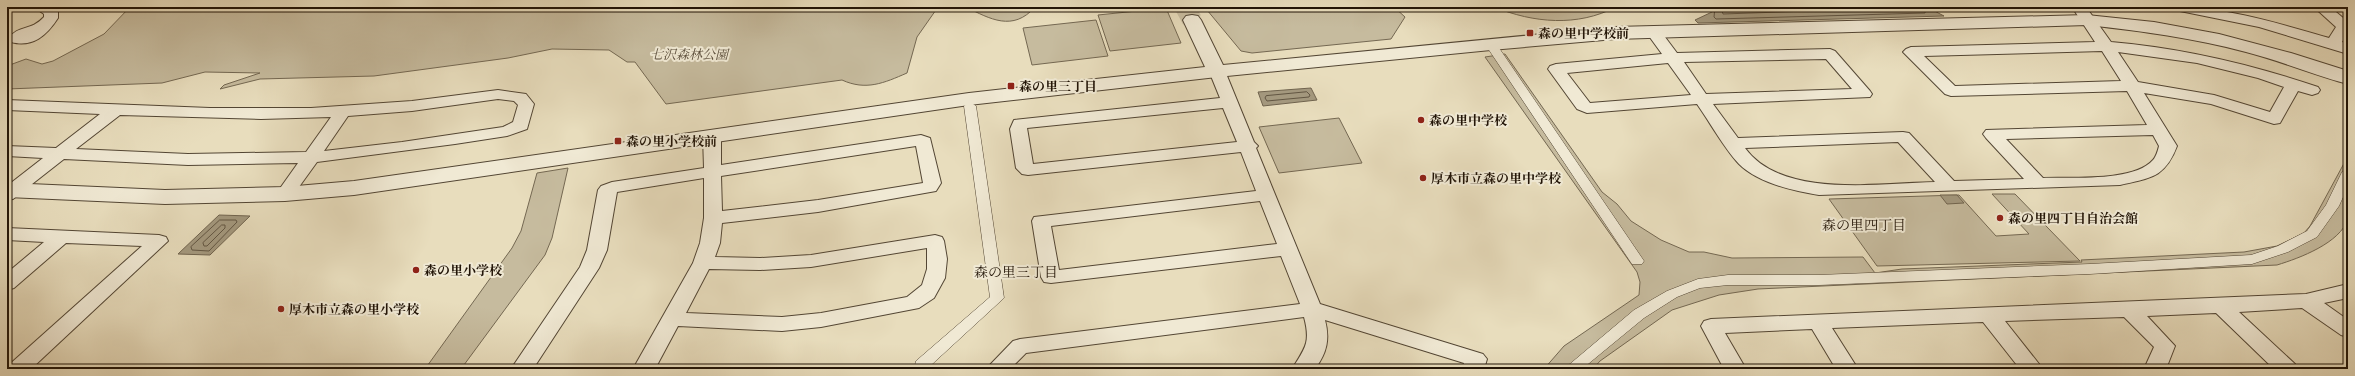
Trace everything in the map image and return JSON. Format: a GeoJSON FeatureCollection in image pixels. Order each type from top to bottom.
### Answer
{"type":"FeatureCollection","features":[{"type":"Feature","properties":{"kind":"street"},"geometry":{"type":"LineString","coordinates":[[11,40],[24,32],[41,29],[51,18],[52,12],[41,7]]}},
{"type":"Feature","properties":{"kind":"street"},"geometry":{"type":"LineString","coordinates":[[2180,7],[2262,23],[2348,49]]}},
{"type":"Feature","properties":{"kind":"street"},"geometry":{"type":"LineString","coordinates":[[2242,7],[2262,23]]}},
{"type":"Feature","properties":{"kind":"street"},"geometry":{"type":"LineString","coordinates":[[2320,7],[2344,26],[2333,44]]}},
{"type":"Feature","properties":{"kind":"street"},"geometry":{"type":"LineString","coordinates":[[1654,32],[1746,161],[1769,175],[1793,185],[1819,190],[1948,188],[2120,180],[2149,172],[2162,162],[2168,146],[2160,130],[2132,86],[2083,14]]}},
{"type":"Feature","properties":{"kind":"street"},"geometry":{"type":"LineString","coordinates":[[9,192],[165,197],[285,194],[354,188],[970,100],[1217,71],[1492,44],[1654,32],[2083,14],[2213,38],[2287,57],[2348,78]]}},
{"type":"Feature","properties":{"kind":"street"},"geometry":{"type":"LineString","coordinates":[[1192,20],[1217,71],[1249,146],[1312,309],[1319,331],[1318,345],[1312,359],[1303,369]]}},
{"type":"Feature","properties":{"kind":"street"},"geometry":{"type":"LineString","coordinates":[[1492,44],[1637,261]]}},
{"type":"Feature","properties":{"kind":"street"},"geometry":{"type":"LineString","coordinates":[[2291,83],[2293,86],[2274,119],[2214,100],[2132,86],[1951,91],[1911,52],[2106,46],[2180,54],[2220,62],[2291,83],[2312,90]]}},
{"type":"Feature","properties":{"kind":"street"},"geometry":{"type":"LineString","coordinates":[[1830,54],[1864,94],[1701,99],[1587,108],[1583,106],[1556,69],[1673,58],[1830,54]]}},
{"type":"Feature","properties":{"kind":"street"},"geometry":{"type":"LineString","coordinates":[[7,105],[251,114],[343,112],[502,94],[520,97],[526,104],[521,125],[507,131],[379,151],[313,157],[203,160],[7,152]]}},
{"type":"Feature","properties":{"kind":"street"},"geometry":{"type":"LineString","coordinates":[[1230,102],[1020,124],[1018,129],[1025,168],[1028,170],[1249,146]]}},
{"type":"Feature","properties":{"kind":"street"},"geometry":{"type":"LineString","coordinates":[[922,369],[921,365],[997,298],[990,230],[982,183],[979,177],[970,106]]}},
{"type":"Feature","properties":{"kind":"street"},"geometry":{"type":"LineString","coordinates":[[9,192],[118,109]]}},
{"type":"Feature","properties":{"kind":"street"},"geometry":{"type":"LineString","coordinates":[[285,194],[313,157],[343,112]]}},
{"type":"Feature","properties":{"kind":"street"},"geometry":{"type":"LineString","coordinates":[[2038,183],[1992,134],[2160,130]]}},
{"type":"Feature","properties":{"kind":"street"},"geometry":{"type":"LineString","coordinates":[[644,369],[703,263],[710,243],[713,218],[712,136]]}},
{"type":"Feature","properties":{"kind":"street"},"geometry":{"type":"LineString","coordinates":[[1732,143],[1903,137],[1948,188]]}},
{"type":"Feature","properties":{"kind":"street"},"geometry":{"type":"LineString","coordinates":[[522,369],[589,268],[597,250],[607,190],[612,187],[921,140],[932,183],[930,187],[818,206],[713,218]]}},
{"type":"Feature","properties":{"kind":"street"},"geometry":{"type":"LineString","coordinates":[[1572,369],[1638,314],[1672,294],[1698,284],[1728,280],[1819,280],[1850,277],[2090,269],[2252,259],[2283,248],[2312,234],[2332,206],[2348,172]]}},
{"type":"Feature","properties":{"kind":"street"},"geometry":{"type":"LineString","coordinates":[[1267,195],[1041,221],[1051,277],[1288,249]]}},
{"type":"Feature","properties":{"kind":"street"},"geometry":{"type":"LineString","coordinates":[[7,234],[159,241],[18,369]]}},
{"type":"Feature","properties":{"kind":"street"},"geometry":{"type":"LineString","coordinates":[[7,283],[62,236]]}},
{"type":"Feature","properties":{"kind":"street"},"geometry":{"type":"LineString","coordinates":[[672,319],[782,324],[821,320],[912,303],[922,299],[929,290],[937,273],[939,258],[935,241],[810,261],[760,264],[703,263]]}},
{"type":"Feature","properties":{"kind":"street"},"geometry":{"type":"LineString","coordinates":[[1735,369],[1711,326],[2221,306],[2306,301],[2348,291]]}},
{"type":"Feature","properties":{"kind":"street"},"geometry":{"type":"LineString","coordinates":[[2306,301],[2348,330]]}},
{"type":"Feature","properties":{"kind":"street"},"geometry":{"type":"LineString","coordinates":[[2221,306],[2287,369]]}},
{"type":"Feature","properties":{"kind":"street"},"geometry":{"type":"LineString","coordinates":[[997,369],[1020,346],[1312,309],[1476,359],[1473,369]]}},
{"type":"Feature","properties":{"kind":"street"},"geometry":{"type":"LineString","coordinates":[[2129,310],[2165,346],[2155,369]]}},
{"type":"Feature","properties":{"kind":"street"},"geometry":{"type":"LineString","coordinates":[[1988,314],[2032,369]]}},
{"type":"Feature","properties":{"kind":"street"},"geometry":{"type":"LineString","coordinates":[[1817,321],[1847,369]]}},
{"type":"Feature","properties":{"kind":"green space","name":"七沢森林公園"},"geometry":{"type":"Polygon","coordinates":[[[130,7],[938,7],[917,37],[907,73],[883,83],[859,85],[842,80],[666,104],[635,62],[627,62],[609,50],[552,49],[508,58],[374,76],[260,79],[220,89],[224,85],[260,73],[205,72],[162,83],[7,89],[7,66],[26,59],[42,64],[53,61],[104,34],[130,7]]]}},
{"type":"Feature","properties":{"kind":"green space"},"geometry":{"type":"Polygon","coordinates":[[[966,7],[1035,7],[1027,15],[1018,19],[1001,21],[984,16],[966,7]]]}},
{"type":"Feature","properties":{"kind":"green space"},"geometry":{"type":"Polygon","coordinates":[[[1173,7],[1394,7],[1405,17],[1391,39],[1252,53],[1241,51],[1207,10],[1181,11],[1173,7]]]}},
{"type":"Feature","properties":{"kind":"green space"},"geometry":{"type":"Polygon","coordinates":[[[1494,7],[1616,7],[1586,18],[1555,20],[1524,17],[1494,7]]]}},
{"type":"Feature","properties":{"kind":"green space"},"geometry":{"type":"Polygon","coordinates":[[[1166,8],[1181,43],[1110,51],[1098,15],[1166,8]]]}},
{"type":"Feature","properties":{"kind":"green space"},"geometry":{"type":"Polygon","coordinates":[[[1096,20],[1108,56],[1032,65],[1023,28],[1096,20]]]}},
{"type":"Feature","properties":{"kind":"green space"},"geometry":{"type":"Polygon","coordinates":[[[1505,54],[1602,192],[1617,204],[1631,221],[1661,240],[1689,252],[1704,252],[1732,258],[1863,257],[1875,273],[1902,269],[2082,262],[2081,260],[2244,252],[2277,246],[2304,233],[2310,226],[2348,156],[2349,214],[2344,228],[2328,242],[2307,254],[2277,265],[1758,289],[1719,295],[1672,310],[1600,361],[1593,369],[1544,369],[1564,346],[1639,295],[1640,282],[1637,272],[1485,57],[1505,54]]]}},
{"type":"Feature","properties":{"kind":"green space"},"geometry":{"type":"Polygon","coordinates":[[[1339,118],[1362,163],[1279,173],[1259,127],[1339,118]]]}},
{"type":"Feature","properties":{"kind":"green space"},"geometry":{"type":"Polygon","coordinates":[[[568,168],[552,238],[545,255],[461,369],[425,369],[512,248],[521,231],[537,173],[568,168]]]}},
{"type":"Feature","properties":{"kind":"green space"},"geometry":{"type":"Polygon","coordinates":[[[1992,194],[2015,194],[2080,261],[1877,266],[1829,199],[1959,195],[1996,236],[2029,234],[1992,194]]]}},
{"type":"Feature","properties":{"kind":"water"},"geometry":{"type":"Polygon","coordinates":[[[1711,7],[1927,7],[1944,16],[1698,23],[1695,20],[1712,12],[1711,7]]]}},
{"type":"Feature","properties":{"kind":"water"},"geometry":{"type":"Polygon","coordinates":[[[1311,88],[1317,100],[1263,106],[1258,92],[1311,88]]]}},
{"type":"Feature","properties":{"kind":"water"},"geometry":{"type":"Polygon","coordinates":[[[1940,195],[1957,195],[1964,203],[1947,204],[1940,195]]]}},
{"type":"Feature","properties":{"kind":"water"},"geometry":{"type":"Polygon","coordinates":[[[219,215],[250,216],[210,255],[178,254],[219,215]]]}},
{"type":"Feature","properties":{"kind":"tunnel"},"geometry":{"type":"LineString","coordinates":[[1185,7],[1192,20]]}},
{"type":"Feature","properties":{"kind":"place","name":"森の里中学校前"},"geometry":{"type":"Point","coordinates":[1530,33]}},
{"type":"Feature","properties":{"kind":"place","name":"森の里三丁目"},"geometry":{"type":"Point","coordinates":[1011,86]}},
{"type":"Feature","properties":{"kind":"place","name":"森の里中学校"},"geometry":{"type":"Point","coordinates":[1421,120]}},
{"type":"Feature","properties":{"kind":"place","name":"森の里小学校前"},"geometry":{"type":"Point","coordinates":[618,141]}},
{"type":"Feature","properties":{"kind":"place","name":"厚木市立森の里中学校"},"geometry":{"type":"Point","coordinates":[1423,178]}},
{"type":"Feature","properties":{"kind":"place","name":"森の里四丁目自治会館"},"geometry":{"type":"Point","coordinates":[2000,218]}},
{"type":"Feature","properties":{"kind":"place","name":"森の里小学校"},"geometry":{"type":"Point","coordinates":[416,270]}},
{"type":"Feature","properties":{"kind":"place","name":"厚木市立森の里小学校"},"geometry":{"type":"Point","coordinates":[281,309]}},
{"type":"Feature","properties":{"kind":"district","name":"森の里四丁目"},"geometry":{"type":"Point","coordinates":[1864,225]}},
{"type":"Feature","properties":{"kind":"district","name":"森の里三丁目"},"geometry":{"type":"Point","coordinates":[1016,272]}}]}
